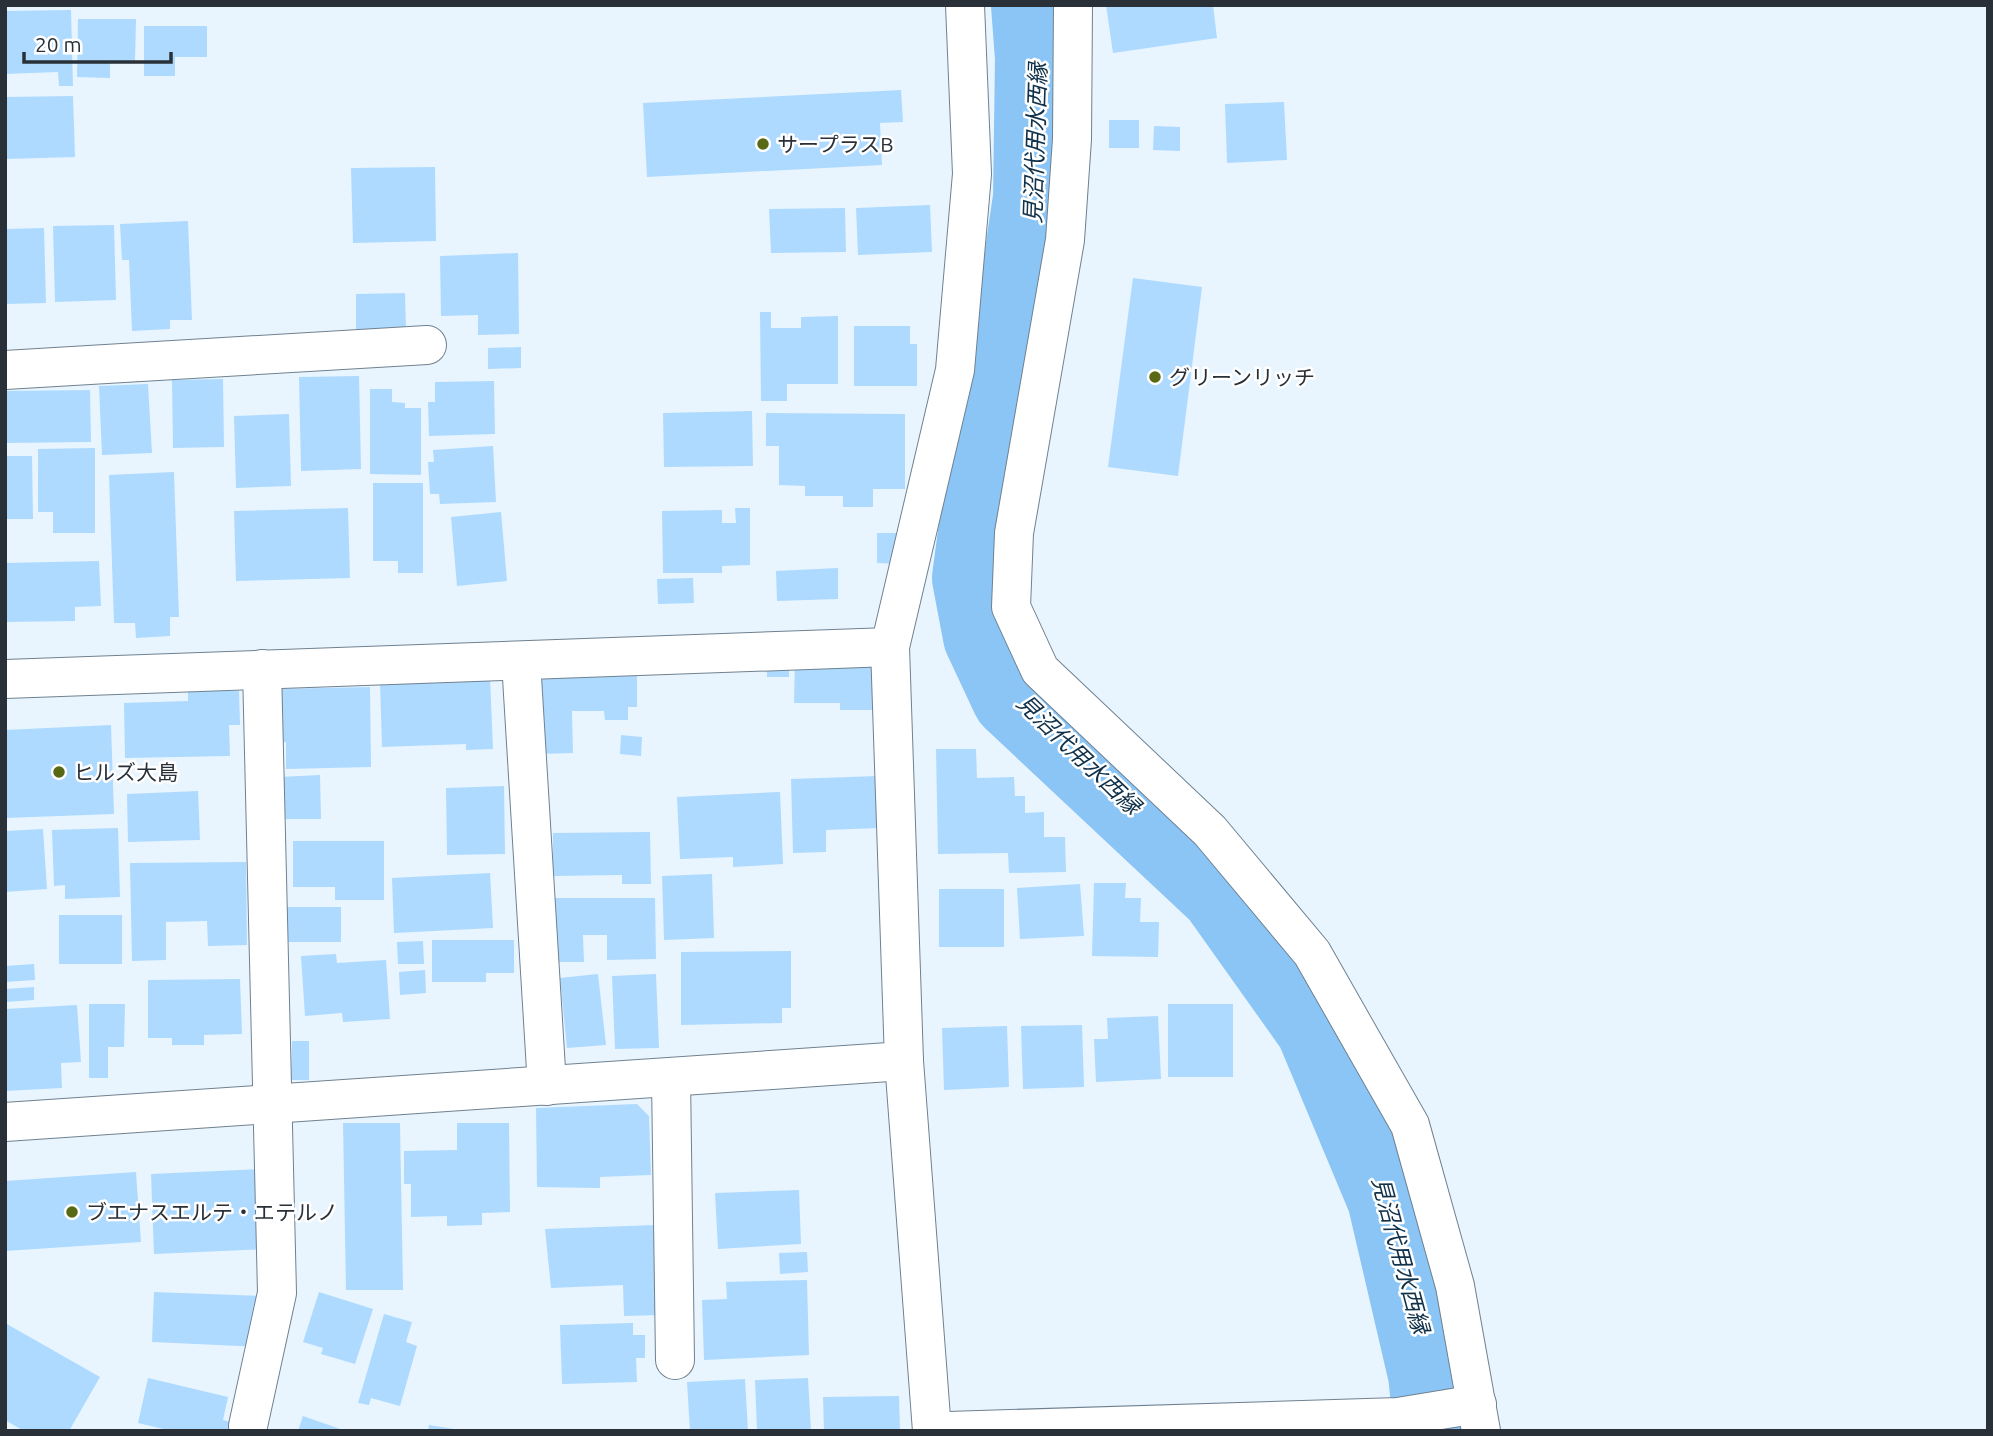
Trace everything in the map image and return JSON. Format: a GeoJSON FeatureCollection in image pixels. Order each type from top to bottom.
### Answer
{"type":"FeatureCollection","features":[{"type":"Feature","properties":{"kind":"street"},"geometry":{"type":"LineString","coordinates":[[932,1431],[904,1060],[890,647],[955,370],[972,174],[965,5]]}},
{"type":"Feature","properties":{"kind":"street"},"geometry":{"type":"LineString","coordinates":[[948,1431],[1398,1417],[1479,1417],[1455,1286],[1410,1125],[1312,953],[1210,831],[1041,670],[1011,607],[1014,533],[1065,240],[1072,139],[1073,5]]}},
{"type":"Feature","properties":{"kind":"street"},"geometry":{"type":"LineString","coordinates":[[5,370],[427,345]]}},
{"type":"Feature","properties":{"kind":"street"},"geometry":{"type":"LineString","coordinates":[[5,679],[890,647]]}},
{"type":"Feature","properties":{"kind":"street"},"geometry":{"type":"LineString","coordinates":[[522,660],[547,1086]]}},
{"type":"Feature","properties":{"kind":"street"},"geometry":{"type":"LineString","coordinates":[[248,1426],[277,1293],[270,1103],[262,670]]}},
{"type":"Feature","properties":{"kind":"street"},"geometry":{"type":"LineString","coordinates":[[5,1122],[904,1060]]}},
{"type":"Feature","properties":{"kind":"street"},"geometry":{"type":"LineString","coordinates":[[671,1078],[675,1360]]}},
{"type":"Feature","properties":{"kind":"building"},"geometry":{"type":"Polygon","coordinates":[[[1106,5],[1213,5],[1217,38],[1113,53],[1106,5]]]}},
{"type":"Feature","properties":{"kind":"building"},"geometry":{"type":"Polygon","coordinates":[[[71,10],[73,86],[59,86],[58,72],[5,74],[5,11],[71,10]]]}},
{"type":"Feature","properties":{"kind":"building"},"geometry":{"type":"Polygon","coordinates":[[[78,19],[136,19],[135,61],[110,61],[110,78],[77,77],[78,19]]]}},
{"type":"Feature","properties":{"kind":"building"},"geometry":{"type":"Polygon","coordinates":[[[144,26],[207,26],[207,57],[175,57],[175,76],[144,76],[144,26]]]}},
{"type":"Feature","properties":{"kind":"building","name":"サープラスB"},"geometry":{"type":"Polygon","coordinates":[[[901,90],[903,122],[880,123],[882,165],[647,177],[643,103],[901,90]]]}},
{"type":"Feature","properties":{"kind":"building"},"geometry":{"type":"Polygon","coordinates":[[[73,96],[75,157],[5,159],[5,97],[73,96]]]}},
{"type":"Feature","properties":{"kind":"building"},"geometry":{"type":"Polygon","coordinates":[[[1284,102],[1287,160],[1227,163],[1225,104],[1284,102]]]}},
{"type":"Feature","properties":{"kind":"building"},"geometry":{"type":"Polygon","coordinates":[[[1109,120],[1139,120],[1139,148],[1109,148],[1109,120]]]}},
{"type":"Feature","properties":{"kind":"building"},"geometry":{"type":"Polygon","coordinates":[[[1154,126],[1180,127],[1180,151],[1153,150],[1154,126]]]}},
{"type":"Feature","properties":{"kind":"building"},"geometry":{"type":"Polygon","coordinates":[[[435,167],[436,241],[353,243],[351,168],[435,167]]]}},
{"type":"Feature","properties":{"kind":"building"},"geometry":{"type":"Polygon","coordinates":[[[930,205],[932,252],[858,255],[856,208],[930,205]]]}},
{"type":"Feature","properties":{"kind":"building"},"geometry":{"type":"Polygon","coordinates":[[[845,208],[846,252],[771,253],[769,209],[845,208]]]}},
{"type":"Feature","properties":{"kind":"building"},"geometry":{"type":"Polygon","coordinates":[[[188,221],[192,320],[170,320],[170,329],[132,331],[129,260],[122,260],[120,224],[188,221]]]}},
{"type":"Feature","properties":{"kind":"building"},"geometry":{"type":"Polygon","coordinates":[[[114,225],[116,300],[55,302],[53,226],[114,225]]]}},
{"type":"Feature","properties":{"kind":"building"},"geometry":{"type":"Polygon","coordinates":[[[44,228],[46,303],[5,304],[5,229],[44,228]]]}},
{"type":"Feature","properties":{"kind":"building"},"geometry":{"type":"Polygon","coordinates":[[[518,253],[519,334],[478,335],[478,315],[441,316],[440,256],[518,253]]]}},
{"type":"Feature","properties":{"kind":"building","name":"グリーンリッチ"},"geometry":{"type":"Polygon","coordinates":[[[1133,278],[1202,287],[1178,476],[1108,467],[1133,278]]]}},
{"type":"Feature","properties":{"kind":"building"},"geometry":{"type":"Polygon","coordinates":[[[405,293],[406,330],[356,331],[356,294],[405,293]]]}},
{"type":"Feature","properties":{"kind":"building"},"geometry":{"type":"Polygon","coordinates":[[[760,312],[771,312],[771,328],[801,328],[801,317],[838,316],[838,384],[787,384],[787,401],[761,401],[760,312]]]}},
{"type":"Feature","properties":{"kind":"building"},"geometry":{"type":"Polygon","coordinates":[[[854,326],[910,326],[910,344],[917,344],[917,386],[854,386],[854,326]]]}},
{"type":"Feature","properties":{"kind":"building"},"geometry":{"type":"Polygon","coordinates":[[[521,347],[521,368],[488,369],[488,348],[521,347]]]}},
{"type":"Feature","properties":{"kind":"building"},"geometry":{"type":"Polygon","coordinates":[[[359,376],[361,469],[301,471],[299,377],[359,376]]]}},
{"type":"Feature","properties":{"kind":"building"},"geometry":{"type":"Polygon","coordinates":[[[223,379],[224,447],[173,448],[172,380],[223,379]]]}},
{"type":"Feature","properties":{"kind":"building"},"geometry":{"type":"Polygon","coordinates":[[[494,381],[495,434],[429,436],[428,402],[435,402],[435,382],[494,381]]]}},
{"type":"Feature","properties":{"kind":"building"},"geometry":{"type":"Polygon","coordinates":[[[148,384],[152,453],[102,455],[99,386],[148,384]]]}},
{"type":"Feature","properties":{"kind":"building"},"geometry":{"type":"Polygon","coordinates":[[[370,389],[392,389],[392,402],[405,403],[405,408],[421,408],[421,475],[370,474],[370,389]]]}},
{"type":"Feature","properties":{"kind":"building"},"geometry":{"type":"Polygon","coordinates":[[[90,390],[91,442],[5,443],[5,391],[90,390]]]}},
{"type":"Feature","properties":{"kind":"building"},"geometry":{"type":"Polygon","coordinates":[[[752,411],[753,466],[664,467],[663,413],[752,411]]]}},
{"type":"Feature","properties":{"kind":"building"},"geometry":{"type":"Polygon","coordinates":[[[766,413],[905,414],[905,489],[873,489],[873,507],[843,507],[843,496],[805,496],[805,486],[779,485],[779,446],[766,446],[766,413]]]}},
{"type":"Feature","properties":{"kind":"building"},"geometry":{"type":"Polygon","coordinates":[[[289,414],[291,486],[236,488],[234,416],[289,414]]]}},
{"type":"Feature","properties":{"kind":"building"},"geometry":{"type":"Polygon","coordinates":[[[493,446],[496,502],[440,504],[439,494],[430,494],[428,462],[434,462],[433,450],[493,446]]]}},
{"type":"Feature","properties":{"kind":"building"},"geometry":{"type":"Polygon","coordinates":[[[95,448],[95,533],[53,533],[53,512],[38,512],[38,449],[95,448]]]}},
{"type":"Feature","properties":{"kind":"building"},"geometry":{"type":"Polygon","coordinates":[[[5,456],[32,456],[33,519],[5,519],[5,456]]]}},
{"type":"Feature","properties":{"kind":"building"},"geometry":{"type":"Polygon","coordinates":[[[174,472],[179,617],[170,617],[170,636],[136,638],[135,623],[114,623],[109,475],[174,472]]]}},
{"type":"Feature","properties":{"kind":"building"},"geometry":{"type":"Polygon","coordinates":[[[373,483],[423,483],[423,573],[398,573],[398,561],[373,561],[373,483]]]}},
{"type":"Feature","properties":{"kind":"building"},"geometry":{"type":"Polygon","coordinates":[[[348,508],[350,578],[236,581],[234,511],[348,508]]]}},
{"type":"Feature","properties":{"kind":"building"},"geometry":{"type":"Polygon","coordinates":[[[735,508],[750,508],[750,565],[722,566],[722,573],[663,573],[662,511],[722,510],[722,523],[736,523],[735,508]]]}},
{"type":"Feature","properties":{"kind":"building"},"geometry":{"type":"Polygon","coordinates":[[[501,512],[507,581],[457,586],[451,517],[501,512]]]}},
{"type":"Feature","properties":{"kind":"building"},"geometry":{"type":"Polygon","coordinates":[[[877,533],[898,533],[898,564],[877,563],[877,533]]]}},
{"type":"Feature","properties":{"kind":"building"},"geometry":{"type":"Polygon","coordinates":[[[99,561],[101,606],[75,607],[75,621],[5,622],[5,563],[99,561]]]}},
{"type":"Feature","properties":{"kind":"building"},"geometry":{"type":"Polygon","coordinates":[[[838,568],[838,599],[777,601],[776,571],[838,568]]]}},
{"type":"Feature","properties":{"kind":"building"},"geometry":{"type":"Polygon","coordinates":[[[693,578],[694,603],[658,604],[657,579],[693,578]]]}},
{"type":"Feature","properties":{"kind":"building"},"geometry":{"type":"Polygon","coordinates":[[[767,656],[789,656],[789,677],[767,677],[767,656]]]}},
{"type":"Feature","properties":{"kind":"building"},"geometry":{"type":"Polygon","coordinates":[[[795,656],[889,657],[888,710],[840,710],[840,703],[794,703],[795,656]]]}},
{"type":"Feature","properties":{"kind":"building"},"geometry":{"type":"Polygon","coordinates":[[[637,670],[637,707],[628,707],[628,720],[605,720],[604,711],[572,711],[573,753],[539,754],[538,672],[637,670]]]}},
{"type":"Feature","properties":{"kind":"building"},"geometry":{"type":"Polygon","coordinates":[[[490,678],[493,749],[466,750],[466,744],[382,747],[380,683],[490,678]]]}},
{"type":"Feature","properties":{"kind":"building"},"geometry":{"type":"Polygon","coordinates":[[[370,687],[371,767],[286,769],[286,742],[277,743],[276,689],[370,687]]]}},
{"type":"Feature","properties":{"kind":"building"},"geometry":{"type":"Polygon","coordinates":[[[188,691],[239,691],[240,725],[229,725],[230,756],[125,758],[124,703],[188,701],[188,691]]]}},
{"type":"Feature","properties":{"kind":"building","name":"ヒルズ大島"},"geometry":{"type":"Polygon","coordinates":[[[111,725],[114,814],[5,818],[5,730],[111,725]]]}},
{"type":"Feature","properties":{"kind":"building"},"geometry":{"type":"Polygon","coordinates":[[[621,735],[642,737],[641,756],[620,754],[621,735]]]}},
{"type":"Feature","properties":{"kind":"building"},"geometry":{"type":"Polygon","coordinates":[[[936,749],[976,749],[977,778],[1014,777],[1015,796],[1025,796],[1025,813],[1044,812],[1044,837],[1065,837],[1066,872],[1009,873],[1008,853],[938,854],[936,749]]]}},
{"type":"Feature","properties":{"kind":"building"},"geometry":{"type":"Polygon","coordinates":[[[320,775],[321,819],[280,819],[279,777],[320,775]]]}},
{"type":"Feature","properties":{"kind":"building"},"geometry":{"type":"Polygon","coordinates":[[[878,776],[879,828],[826,830],[826,852],[793,853],[791,779],[878,776]]]}},
{"type":"Feature","properties":{"kind":"building"},"geometry":{"type":"Polygon","coordinates":[[[504,786],[505,854],[447,855],[446,788],[504,786]]]}},
{"type":"Feature","properties":{"kind":"building"},"geometry":{"type":"Polygon","coordinates":[[[198,791],[200,840],[128,842],[127,794],[198,791]]]}},
{"type":"Feature","properties":{"kind":"building"},"geometry":{"type":"Polygon","coordinates":[[[780,792],[783,864],[733,867],[733,857],[680,859],[677,797],[780,792]]]}},
{"type":"Feature","properties":{"kind":"building"},"geometry":{"type":"Polygon","coordinates":[[[118,828],[120,897],[65,899],[65,885],[54,886],[52,830],[118,828]]]}},
{"type":"Feature","properties":{"kind":"building"},"geometry":{"type":"Polygon","coordinates":[[[43,829],[47,889],[5,892],[5,831],[43,829]]]}},
{"type":"Feature","properties":{"kind":"building"},"geometry":{"type":"Polygon","coordinates":[[[650,832],[651,884],[622,884],[622,875],[553,876],[553,833],[650,832]]]}},
{"type":"Feature","properties":{"kind":"building"},"geometry":{"type":"Polygon","coordinates":[[[293,841],[384,841],[384,900],[335,900],[335,887],[293,887],[293,841]]]}},
{"type":"Feature","properties":{"kind":"building"},"geometry":{"type":"Polygon","coordinates":[[[246,862],[247,945],[208,946],[207,921],[166,922],[166,960],[132,961],[130,863],[246,862]]]}},
{"type":"Feature","properties":{"kind":"building"},"geometry":{"type":"Polygon","coordinates":[[[490,873],[493,928],[394,933],[392,878],[490,873]]]}},
{"type":"Feature","properties":{"kind":"building"},"geometry":{"type":"Polygon","coordinates":[[[712,874],[714,938],[664,940],[662,876],[712,874]]]}},
{"type":"Feature","properties":{"kind":"building"},"geometry":{"type":"Polygon","coordinates":[[[1094,883],[1126,883],[1125,898],[1141,898],[1140,922],[1159,922],[1158,957],[1092,956],[1094,883]]]}},
{"type":"Feature","properties":{"kind":"building"},"geometry":{"type":"Polygon","coordinates":[[[1080,884],[1084,936],[1020,939],[1017,888],[1080,884]]]}},
{"type":"Feature","properties":{"kind":"building"},"geometry":{"type":"Polygon","coordinates":[[[939,889],[1004,889],[1004,947],[939,947],[939,889]]]}},
{"type":"Feature","properties":{"kind":"building"},"geometry":{"type":"Polygon","coordinates":[[[550,898],[655,898],[656,959],[607,960],[607,935],[583,935],[584,962],[551,962],[550,898]]]}},
{"type":"Feature","properties":{"kind":"building"},"geometry":{"type":"Polygon","coordinates":[[[286,907],[341,907],[341,942],[286,942],[286,907]]]}},
{"type":"Feature","properties":{"kind":"building"},"geometry":{"type":"Polygon","coordinates":[[[59,915],[122,915],[122,964],[59,964],[59,915]]]}},
{"type":"Feature","properties":{"kind":"building"},"geometry":{"type":"Polygon","coordinates":[[[432,940],[514,940],[514,973],[486,973],[486,982],[432,982],[432,940]]]}},
{"type":"Feature","properties":{"kind":"building"},"geometry":{"type":"Polygon","coordinates":[[[423,941],[424,964],[398,964],[397,942],[423,941]]]}},
{"type":"Feature","properties":{"kind":"building"},"geometry":{"type":"Polygon","coordinates":[[[791,951],[791,1008],[782,1008],[782,1023],[681,1025],[681,952],[791,951]]]}},
{"type":"Feature","properties":{"kind":"building"},"geometry":{"type":"Polygon","coordinates":[[[336,954],[337,963],[386,960],[390,1019],[343,1022],[342,1013],[305,1016],[301,956],[336,954]]]}},
{"type":"Feature","properties":{"kind":"building"},"geometry":{"type":"Polygon","coordinates":[[[34,964],[35,980],[5,982],[5,966],[34,964]]]}},
{"type":"Feature","properties":{"kind":"building"},"geometry":{"type":"Polygon","coordinates":[[[425,970],[426,993],[400,995],[399,972],[425,970]]]}},
{"type":"Feature","properties":{"kind":"building"},"geometry":{"type":"Polygon","coordinates":[[[598,974],[606,1045],[567,1048],[560,978],[598,974]]]}},
{"type":"Feature","properties":{"kind":"building"},"geometry":{"type":"Polygon","coordinates":[[[656,974],[659,1048],[615,1049],[612,976],[656,974]]]}},
{"type":"Feature","properties":{"kind":"building"},"geometry":{"type":"Polygon","coordinates":[[[240,979],[242,1034],[204,1035],[204,1045],[172,1045],[172,1038],[148,1038],[148,980],[240,979]]]}},
{"type":"Feature","properties":{"kind":"building"},"geometry":{"type":"Polygon","coordinates":[[[34,987],[34,1000],[5,1002],[5,989],[34,987]]]}},
{"type":"Feature","properties":{"kind":"building"},"geometry":{"type":"Polygon","coordinates":[[[89,1004],[125,1004],[124,1047],[108,1047],[108,1078],[89,1078],[89,1004]]]}},
{"type":"Feature","properties":{"kind":"building"},"geometry":{"type":"Polygon","coordinates":[[[1168,1004],[1233,1004],[1233,1077],[1168,1077],[1168,1004]]]}},
{"type":"Feature","properties":{"kind":"building"},"geometry":{"type":"Polygon","coordinates":[[[77,1005],[81,1062],[61,1063],[62,1088],[5,1091],[5,1009],[77,1005]]]}},
{"type":"Feature","properties":{"kind":"building"},"geometry":{"type":"Polygon","coordinates":[[[1158,1016],[1161,1079],[1096,1082],[1094,1039],[1108,1039],[1107,1018],[1158,1016]]]}},
{"type":"Feature","properties":{"kind":"building"},"geometry":{"type":"Polygon","coordinates":[[[1082,1025],[1084,1087],[1023,1089],[1021,1026],[1082,1025]]]}},
{"type":"Feature","properties":{"kind":"building"},"geometry":{"type":"Polygon","coordinates":[[[1007,1026],[1009,1087],[944,1090],[942,1028],[1007,1026]]]}},
{"type":"Feature","properties":{"kind":"building"},"geometry":{"type":"Polygon","coordinates":[[[292,1041],[309,1041],[309,1080],[291,1080],[292,1041]]]}},
{"type":"Feature","properties":{"kind":"building"},"geometry":{"type":"Polygon","coordinates":[[[637,1104],[649,1116],[651,1175],[600,1177],[600,1188],[537,1187],[536,1108],[637,1104]]]}},
{"type":"Feature","properties":{"kind":"building"},"geometry":{"type":"Polygon","coordinates":[[[343,1123],[400,1123],[403,1290],[346,1290],[343,1123]]]}},
{"type":"Feature","properties":{"kind":"building"},"geometry":{"type":"Polygon","coordinates":[[[457,1123],[509,1123],[510,1212],[482,1213],[482,1225],[447,1226],[447,1216],[411,1217],[411,1184],[404,1184],[404,1151],[457,1150],[457,1123]]]}},
{"type":"Feature","properties":{"kind":"building"},"geometry":{"type":"Polygon","coordinates":[[[262,1169],[266,1249],[154,1254],[151,1174],[262,1169]]]}},
{"type":"Feature","properties":{"kind":"building","name":"ブエナスエルテ・エテルノ"},"geometry":{"type":"Polygon","coordinates":[[[136,1172],[141,1242],[5,1251],[5,1181],[136,1172]]]}},
{"type":"Feature","properties":{"kind":"building"},"geometry":{"type":"Polygon","coordinates":[[[799,1190],[801,1244],[718,1249],[715,1193],[799,1190]]]}},
{"type":"Feature","properties":{"kind":"building"},"geometry":{"type":"Polygon","coordinates":[[[655,1225],[659,1315],[624,1316],[623,1285],[551,1288],[545,1229],[655,1225]]]}},
{"type":"Feature","properties":{"kind":"building"},"geometry":{"type":"Polygon","coordinates":[[[807,1252],[808,1272],[780,1274],[779,1253],[807,1252]]]}},
{"type":"Feature","properties":{"kind":"building"},"geometry":{"type":"Polygon","coordinates":[[[807,1280],[809,1355],[704,1360],[702,1300],[727,1299],[726,1282],[807,1280]]]}},
{"type":"Feature","properties":{"kind":"building"},"geometry":{"type":"Polygon","coordinates":[[[154,1292],[262,1296],[260,1347],[152,1342],[154,1292]]]}},
{"type":"Feature","properties":{"kind":"building"},"geometry":{"type":"Polygon","coordinates":[[[319,1292],[373,1309],[355,1364],[321,1354],[323,1348],[303,1342],[319,1292]]]}},
{"type":"Feature","properties":{"kind":"building"},"geometry":{"type":"Polygon","coordinates":[[[384,1314],[412,1322],[406,1342],[417,1346],[400,1406],[371,1398],[369,1405],[358,1403],[384,1314]]]}},
{"type":"Feature","properties":{"kind":"building"},"geometry":{"type":"Polygon","coordinates":[[[5,1323],[100,1377],[69,1431],[24,1431],[5,1420],[5,1323]]]}},
{"type":"Feature","properties":{"kind":"building"},"geometry":{"type":"Polygon","coordinates":[[[633,1323],[633,1335],[645,1335],[645,1358],[636,1358],[637,1382],[562,1384],[560,1325],[633,1323]]]}},
{"type":"Feature","properties":{"kind":"building"},"geometry":{"type":"Polygon","coordinates":[[[148,1378],[228,1397],[223,1420],[267,1431],[172,1431],[138,1423],[148,1378]]]}},
{"type":"Feature","properties":{"kind":"building"},"geometry":{"type":"Polygon","coordinates":[[[808,1378],[811,1431],[757,1431],[755,1380],[808,1378]]]}},
{"type":"Feature","properties":{"kind":"building"},"geometry":{"type":"Polygon","coordinates":[[[745,1379],[748,1431],[690,1431],[687,1382],[745,1379]]]}},
{"type":"Feature","properties":{"kind":"building"},"geometry":{"type":"Polygon","coordinates":[[[899,1396],[900,1431],[824,1431],[823,1397],[899,1396]]]}},
{"type":"Feature","properties":{"kind":"building"},"geometry":{"type":"Polygon","coordinates":[[[303,1416],[343,1430],[343,1431],[298,1431],[303,1416]]]}},
{"type":"Feature","properties":{"kind":"building"},"geometry":{"type":"Polygon","coordinates":[[[429,1425],[454,1429],[454,1431],[428,1431],[429,1425]]]}},
{"type":"Feature","properties":{"kind":"waterway","name":"見沼代用水西縁"},"geometry":{"type":"LineString","coordinates":[[1035,5],[1039,58],[1037,198],[1016,341],[992,458],[976,578],[987,636],[1015,696],[1223,891],[1319,1026],[1391,1198],[1432,1374],[1438,1431]]}},
{"type":"Feature","properties":{"kind":"place","name":"サープラスB"},"geometry":{"type":"Point","coordinates":[763,144]}},
{"type":"Feature","properties":{"kind":"place","name":"グリーンリッチ"},"geometry":{"type":"Point","coordinates":[1155,377]}},
{"type":"Feature","properties":{"kind":"place","name":"ヒルズ大島"},"geometry":{"type":"Point","coordinates":[59,772]}},
{"type":"Feature","properties":{"kind":"place","name":"ブエナスエルテ・エテルノ"},"geometry":{"type":"Point","coordinates":[72,1212]}}]}
